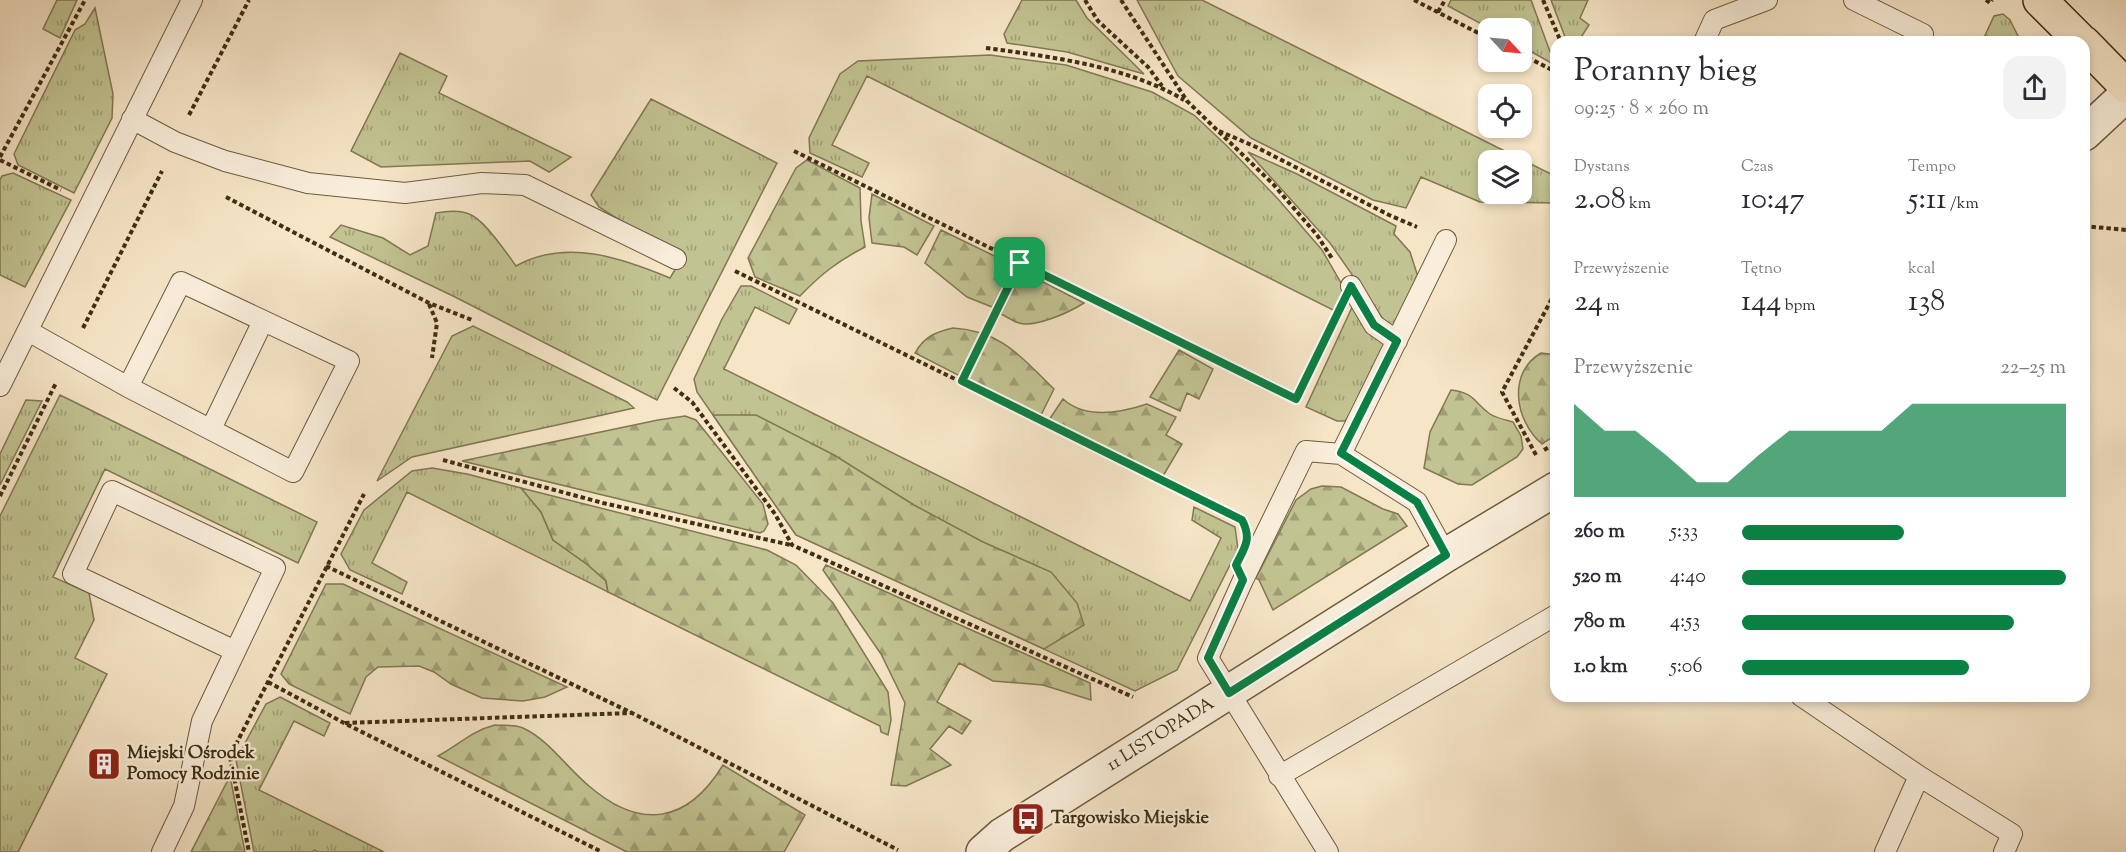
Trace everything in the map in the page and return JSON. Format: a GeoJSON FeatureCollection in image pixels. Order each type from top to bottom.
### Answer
{"type":"FeatureCollection","features":[{"type":"Feature","properties":{"kind":"main road"},"geometry":{"type":"LineString","coordinates":[[2040,0],[2076,36]]}},
{"type":"Feature","properties":{"kind":"main road"},"geometry":{"type":"LineString","coordinates":[[2090,50],[2126,86]]}},
{"type":"Feature","properties":{"kind":"street"},"geometry":{"type":"LineString","coordinates":[[2090,128],[2126,94]]}},
{"type":"Feature","properties":{"kind":"street","name":"11 LISTOPADA"},"geometry":{"type":"LineString","coordinates":[[982,852],[1002,835],[1446,555],[1550,493]]}},
{"type":"Feature","properties":{"kind":"lane"},"geometry":{"type":"LineString","coordinates":[[0,386],[192,0]]}},
{"type":"Feature","properties":{"kind":"lane"},"geometry":{"type":"LineString","coordinates":[[1707,36],[1714,20],[1767,0]]}},
{"type":"Feature","properties":{"kind":"lane"},"geometry":{"type":"LineString","coordinates":[[1854,0],[1923,34]]}},
{"type":"Feature","properties":{"kind":"lane"},"geometry":{"type":"LineString","coordinates":[[132,119],[175,142],[225,161],[308,183],[405,193],[482,183],[525,185],[676,259]]}},
{"type":"Feature","properties":{"kind":"lane"},"geometry":{"type":"LineString","coordinates":[[1341,453],[1446,240]]}},
{"type":"Feature","properties":{"kind":"lane"},"geometry":{"type":"LineString","coordinates":[[28,331],[128,387],[293,472],[349,362],[182,282],[128,387]]}},
{"type":"Feature","properties":{"kind":"lane"},"geometry":{"type":"LineString","coordinates":[[1351,286],[1374,325],[1397,341]]}},
{"type":"Feature","properties":{"kind":"lane"},"geometry":{"type":"LineString","coordinates":[[211,429],[263,321]]}},
{"type":"Feature","properties":{"kind":"lane"},"geometry":{"type":"LineString","coordinates":[[1328,852],[1208,658],[1306,451],[1341,453],[1417,502],[1446,555]]}},
{"type":"Feature","properties":{"kind":"lane"},"geometry":{"type":"LineString","coordinates":[[162,852],[184,806],[202,721],[275,568],[112,491],[73,574],[235,651]]}},
{"type":"Feature","properties":{"kind":"lane"},"geometry":{"type":"LineString","coordinates":[[1279,776],[1550,618]]}},
{"type":"Feature","properties":{"kind":"lane"},"geometry":{"type":"LineString","coordinates":[[1810,702],[2012,834],[2004,852]]}},
{"type":"Feature","properties":{"kind":"lane"},"geometry":{"type":"LineString","coordinates":[[1885,852],[1920,776]]}},
{"type":"Feature","properties":{"kind":"path"},"geometry":{"type":"LineString","coordinates":[[85,0],[0,158],[90,204]]}},
{"type":"Feature","properties":{"kind":"path"},"geometry":{"type":"LineString","coordinates":[[1085,0],[1098,21],[1148,67],[1163,87]]}},
{"type":"Feature","properties":{"kind":"path"},"geometry":{"type":"LineString","coordinates":[[794,151],[1296,399],[1351,286],[1317,235],[1273,184],[1187,101],[1121,0]]}},
{"type":"Feature","properties":{"kind":"path"},"geometry":{"type":"LineString","coordinates":[[1414,0],[1478,33]]}},
{"type":"Feature","properties":{"kind":"path"},"geometry":{"type":"LineString","coordinates":[[1438,12],[1444,0]]}},
{"type":"Feature","properties":{"kind":"path"},"geometry":{"type":"LineString","coordinates":[[1543,0],[1558,36]]}},
{"type":"Feature","properties":{"kind":"path"},"geometry":{"type":"LineString","coordinates":[[1986,0],[1990,3],[1992,0]]}},
{"type":"Feature","properties":{"kind":"path"},"geometry":{"type":"LineString","coordinates":[[986,48],[1060,58],[1163,87],[1187,101]]}},
{"type":"Feature","properties":{"kind":"path"},"geometry":{"type":"LineString","coordinates":[[1532,60],[1550,69]]}},
{"type":"Feature","properties":{"kind":"path"},"geometry":{"type":"LineString","coordinates":[[1215,129],[1256,147],[1389,215],[1446,240]]}},
{"type":"Feature","properties":{"kind":"path"},"geometry":{"type":"LineString","coordinates":[[2090,227],[2126,230]]}},
{"type":"Feature","properties":{"kind":"path"},"geometry":{"type":"LineString","coordinates":[[962,381],[1020,263]]}},
{"type":"Feature","properties":{"kind":"path"},"geometry":{"type":"LineString","coordinates":[[735,271],[1242,520]]}},
{"type":"Feature","properties":{"kind":"path"},"geometry":{"type":"LineString","coordinates":[[1536,455],[1502,392],[1550,302]]}},
{"type":"Feature","properties":{"kind":"path"},"geometry":{"type":"LineString","coordinates":[[429,303],[437,323],[432,357]]}},
{"type":"Feature","properties":{"kind":"path"},"geometry":{"type":"LineString","coordinates":[[674,388],[692,402],[775,514],[792,545]]}},
{"type":"Feature","properties":{"kind":"path"},"geometry":{"type":"LineString","coordinates":[[443,460],[603,503],[792,545],[1134,697]]}},
{"type":"Feature","properties":{"kind":"path"},"geometry":{"type":"LineString","coordinates":[[224,768],[364,494]]}},
{"type":"Feature","properties":{"kind":"path"},"geometry":{"type":"LineString","coordinates":[[326,566],[632,713],[898,850]]}},
{"type":"Feature","properties":{"kind":"path"},"geometry":{"type":"LineString","coordinates":[[268,682],[344,723],[602,852]]}},
{"type":"Feature","properties":{"kind":"path"},"geometry":{"type":"LineString","coordinates":[[344,723],[632,713]]}},
{"type":"Feature","properties":{"kind":"path"},"geometry":{"type":"LineString","coordinates":[[230,757],[249,852]]}},
{"type":"Feature","properties":{"kind":"green space"},"geometry":{"type":"Polygon","coordinates":[[[57,0],[77,0],[60,38],[43,29],[57,0]]]}},
{"type":"Feature","properties":{"kind":"green space"},"geometry":{"type":"Polygon","coordinates":[[[1022,0],[1076,0],[1087,18],[1144,74],[1067,52],[1007,43],[1004,34],[1022,0]]]}},
{"type":"Feature","properties":{"kind":"green space"},"geometry":{"type":"Polygon","coordinates":[[[1137,0],[1202,0],[1503,150],[1478,150],[1478,201],[1421,177],[1406,208],[1373,200],[1251,138],[1178,76],[1137,0]]]}},
{"type":"Feature","properties":{"kind":"green space"},"geometry":{"type":"Polygon","coordinates":[[[1451,0],[1531,0],[1550,51],[1550,62],[1532,52],[1532,18],[1478,18],[1478,22],[1448,6],[1451,0]]]}},
{"type":"Feature","properties":{"kind":"green space"},"geometry":{"type":"Polygon","coordinates":[[[1551,0],[1588,0],[1580,18],[1589,25],[1582,36],[1565,36],[1551,0]]]}},
{"type":"Feature","properties":{"kind":"green space"},"geometry":{"type":"Polygon","coordinates":[[[95,8],[113,94],[112,118],[74,193],[18,165],[14,154],[75,30],[85,24],[95,8]]]}},
{"type":"Feature","properties":{"kind":"green space"},"geometry":{"type":"Polygon","coordinates":[[[2003,14],[2010,20],[2018,36],[1985,36],[1994,16],[2003,14]]]}},
{"type":"Feature","properties":{"kind":"green space"},"geometry":{"type":"Polygon","coordinates":[[[400,53],[447,76],[439,93],[571,157],[549,172],[530,161],[381,167],[351,151],[400,53]]]}},
{"type":"Feature","properties":{"kind":"green space"},"geometry":{"type":"Polygon","coordinates":[[[990,55],[1066,65],[1152,92],[1194,115],[1278,199],[1322,250],[1344,288],[1335,311],[867,76],[832,145],[869,163],[862,177],[810,153],[809,138],[840,74],[858,61],[990,55]]]}},
{"type":"Feature","properties":{"kind":"green space"},"geometry":{"type":"Polygon","coordinates":[[[651,99],[777,163],[657,400],[453,296],[330,237],[341,225],[383,238],[410,255],[428,246],[436,213],[459,211],[473,216],[484,225],[516,266],[554,253],[574,252],[613,258],[670,278],[684,255],[638,232],[599,207],[591,195],[651,99]]]}},
{"type":"Feature","properties":{"kind":"green space"},"geometry":{"type":"Polygon","coordinates":[[[1248,152],[1297,174],[1396,226],[1394,234],[1410,252],[1418,277],[1392,332],[1330,243],[1248,152]]]}},
{"type":"Feature","properties":{"kind":"green space"},"geometry":{"type":"Polygon","coordinates":[[[807,160],[860,188],[865,247],[830,268],[800,296],[755,277],[748,258],[796,168],[807,160]]]}},
{"type":"Feature","properties":{"kind":"green space"},"geometry":{"type":"Polygon","coordinates":[[[1532,165],[1550,174],[1550,203],[1532,203],[1532,165]]]}},
{"type":"Feature","properties":{"kind":"green space"},"geometry":{"type":"Polygon","coordinates":[[[13,173],[71,200],[25,287],[0,275],[0,180],[2,176],[13,173]]]}},
{"type":"Feature","properties":{"kind":"green space"},"geometry":{"type":"Polygon","coordinates":[[[872,194],[934,226],[917,255],[904,247],[872,243],[869,218],[872,194]]]}},
{"type":"Feature","properties":{"kind":"green space"},"geometry":{"type":"Polygon","coordinates":[[[941,230],[1013,265],[992,307],[967,297],[925,263],[941,230]]]}},
{"type":"Feature","properties":{"kind":"green space"},"geometry":{"type":"Polygon","coordinates":[[[1022,271],[1084,303],[1062,315],[1043,321],[1026,324],[1012,320],[1001,314],[1022,271]]]}},
{"type":"Feature","properties":{"kind":"green space"},"geometry":{"type":"Polygon","coordinates":[[[741,286],[751,286],[797,309],[789,324],[755,307],[724,369],[1190,601],[1221,538],[1192,520],[1194,507],[1235,527],[1238,549],[1177,670],[1135,691],[796,535],[697,392],[694,379],[722,319],[741,286]]]}},
{"type":"Feature","properties":{"kind":"green space"},"geometry":{"type":"Polygon","coordinates":[[[1354,303],[1388,340],[1358,404],[1345,421],[1337,421],[1306,407],[1354,303]]]}},
{"type":"Feature","properties":{"kind":"green space"},"geometry":{"type":"Polygon","coordinates":[[[473,326],[627,402],[634,408],[412,457],[377,481],[452,336],[473,326]]]}},
{"type":"Feature","properties":{"kind":"green space"},"geometry":{"type":"Polygon","coordinates":[[[953,328],[985,334],[998,340],[1020,356],[1054,389],[1040,417],[915,353],[931,336],[953,328]]]}},
{"type":"Feature","properties":{"kind":"green space"},"geometry":{"type":"Polygon","coordinates":[[[1179,350],[1213,369],[1199,399],[1187,393],[1180,411],[1150,397],[1179,350]]]}},
{"type":"Feature","properties":{"kind":"green space"},"geometry":{"type":"Polygon","coordinates":[[[1541,353],[1550,354],[1550,438],[1542,444],[1526,423],[1519,397],[1519,385],[1523,372],[1541,353]]]}},
{"type":"Feature","properties":{"kind":"green space"},"geometry":{"type":"Polygon","coordinates":[[[1451,390],[1465,393],[1492,415],[1513,422],[1521,436],[1523,449],[1517,457],[1472,485],[1458,484],[1424,468],[1430,432],[1451,390]]]}},
{"type":"Feature","properties":{"kind":"green space"},"geometry":{"type":"Polygon","coordinates":[[[60,395],[317,522],[298,563],[105,469],[53,577],[89,593],[94,620],[75,658],[107,674],[18,852],[0,852],[0,516],[60,395]]]}},
{"type":"Feature","properties":{"kind":"green space"},"geometry":{"type":"Polygon","coordinates":[[[1063,399],[1092,412],[1114,412],[1147,404],[1176,417],[1166,435],[1182,444],[1163,476],[1049,420],[1063,399]]]}},
{"type":"Feature","properties":{"kind":"green space"},"geometry":{"type":"Polygon","coordinates":[[[26,400],[42,401],[0,485],[0,454],[26,400]]]}},
{"type":"Feature","properties":{"kind":"green space"},"geometry":{"type":"Polygon","coordinates":[[[713,415],[756,415],[834,455],[914,505],[983,542],[1051,572],[1077,603],[1084,625],[1044,649],[796,535],[713,415]]]}},
{"type":"Feature","properties":{"kind":"green space"},"geometry":{"type":"Polygon","coordinates":[[[685,416],[696,420],[763,504],[768,524],[764,531],[760,533],[462,461],[658,420],[685,416]]]}},
{"type":"Feature","properties":{"kind":"green space"},"geometry":{"type":"Polygon","coordinates":[[[432,468],[467,474],[521,488],[541,512],[553,540],[606,581],[608,592],[407,492],[372,563],[407,582],[402,594],[350,570],[341,554],[364,510],[412,471],[432,468]]]}},
{"type":"Feature","properties":{"kind":"green space"},"geometry":{"type":"Polygon","coordinates":[[[1322,486],[1341,487],[1383,509],[1398,514],[1407,526],[1273,610],[1256,578],[1296,500],[1311,489],[1322,486]]]}},
{"type":"Feature","properties":{"kind":"green space"},"geometry":{"type":"Polygon","coordinates":[[[521,488],[767,550],[796,565],[833,603],[888,692],[891,720],[888,735],[881,732],[880,726],[608,592],[606,581],[553,540],[541,512],[521,488]]]}},
{"type":"Feature","properties":{"kind":"green space"},"geometry":{"type":"Polygon","coordinates":[[[826,565],[1090,683],[1091,700],[1043,685],[993,681],[959,663],[937,702],[971,721],[962,734],[949,726],[930,749],[951,765],[906,786],[891,785],[905,703],[881,654],[823,570],[826,565]]]}},
{"type":"Feature","properties":{"kind":"green space"},"geometry":{"type":"Polygon","coordinates":[[[326,584],[343,584],[567,687],[545,697],[523,701],[482,698],[419,666],[378,667],[366,677],[350,714],[289,684],[281,674],[326,584]]]}},
{"type":"Feature","properties":{"kind":"green space"},"geometry":{"type":"Polygon","coordinates":[[[280,697],[330,723],[324,736],[294,721],[259,790],[384,852],[318,852],[314,850],[313,852],[254,852],[236,760],[266,704],[280,697]]]}},
{"type":"Feature","properties":{"kind":"green space"},"geometry":{"type":"Polygon","coordinates":[[[495,725],[517,726],[532,733],[550,747],[589,786],[626,810],[644,814],[662,814],[678,809],[694,799],[709,785],[723,765],[805,815],[784,852],[627,852],[438,756],[472,735],[495,725]]]}},
{"type":"Feature","properties":{"kind":"green space"},"geometry":{"type":"Polygon","coordinates":[[[230,776],[245,852],[191,852],[230,776]]]}},
{"type":"Feature","properties":{"kind":"place","name":"Miejski Ośrodek Pomocy Rodzinie"},"geometry":{"type":"Point","coordinates":[104,764]}},
{"type":"Feature","properties":{"kind":"place","name":"Targowisko Miejskie"},"geometry":{"type":"Point","coordinates":[1028,819]}},
{"type":"Feature","properties":{"kind":"route"},"geometry":{"type":"LineString","coordinates":[[1020,263],[1296,399],[1351,286],[1374,325],[1397,341],[1341,453],[1417,502],[1446,555],[1229,693],[1208,658],[1243,580],[1236,565],[1247,542],[1248,531],[1242,520],[962,381],[1020,263]]}}]}
